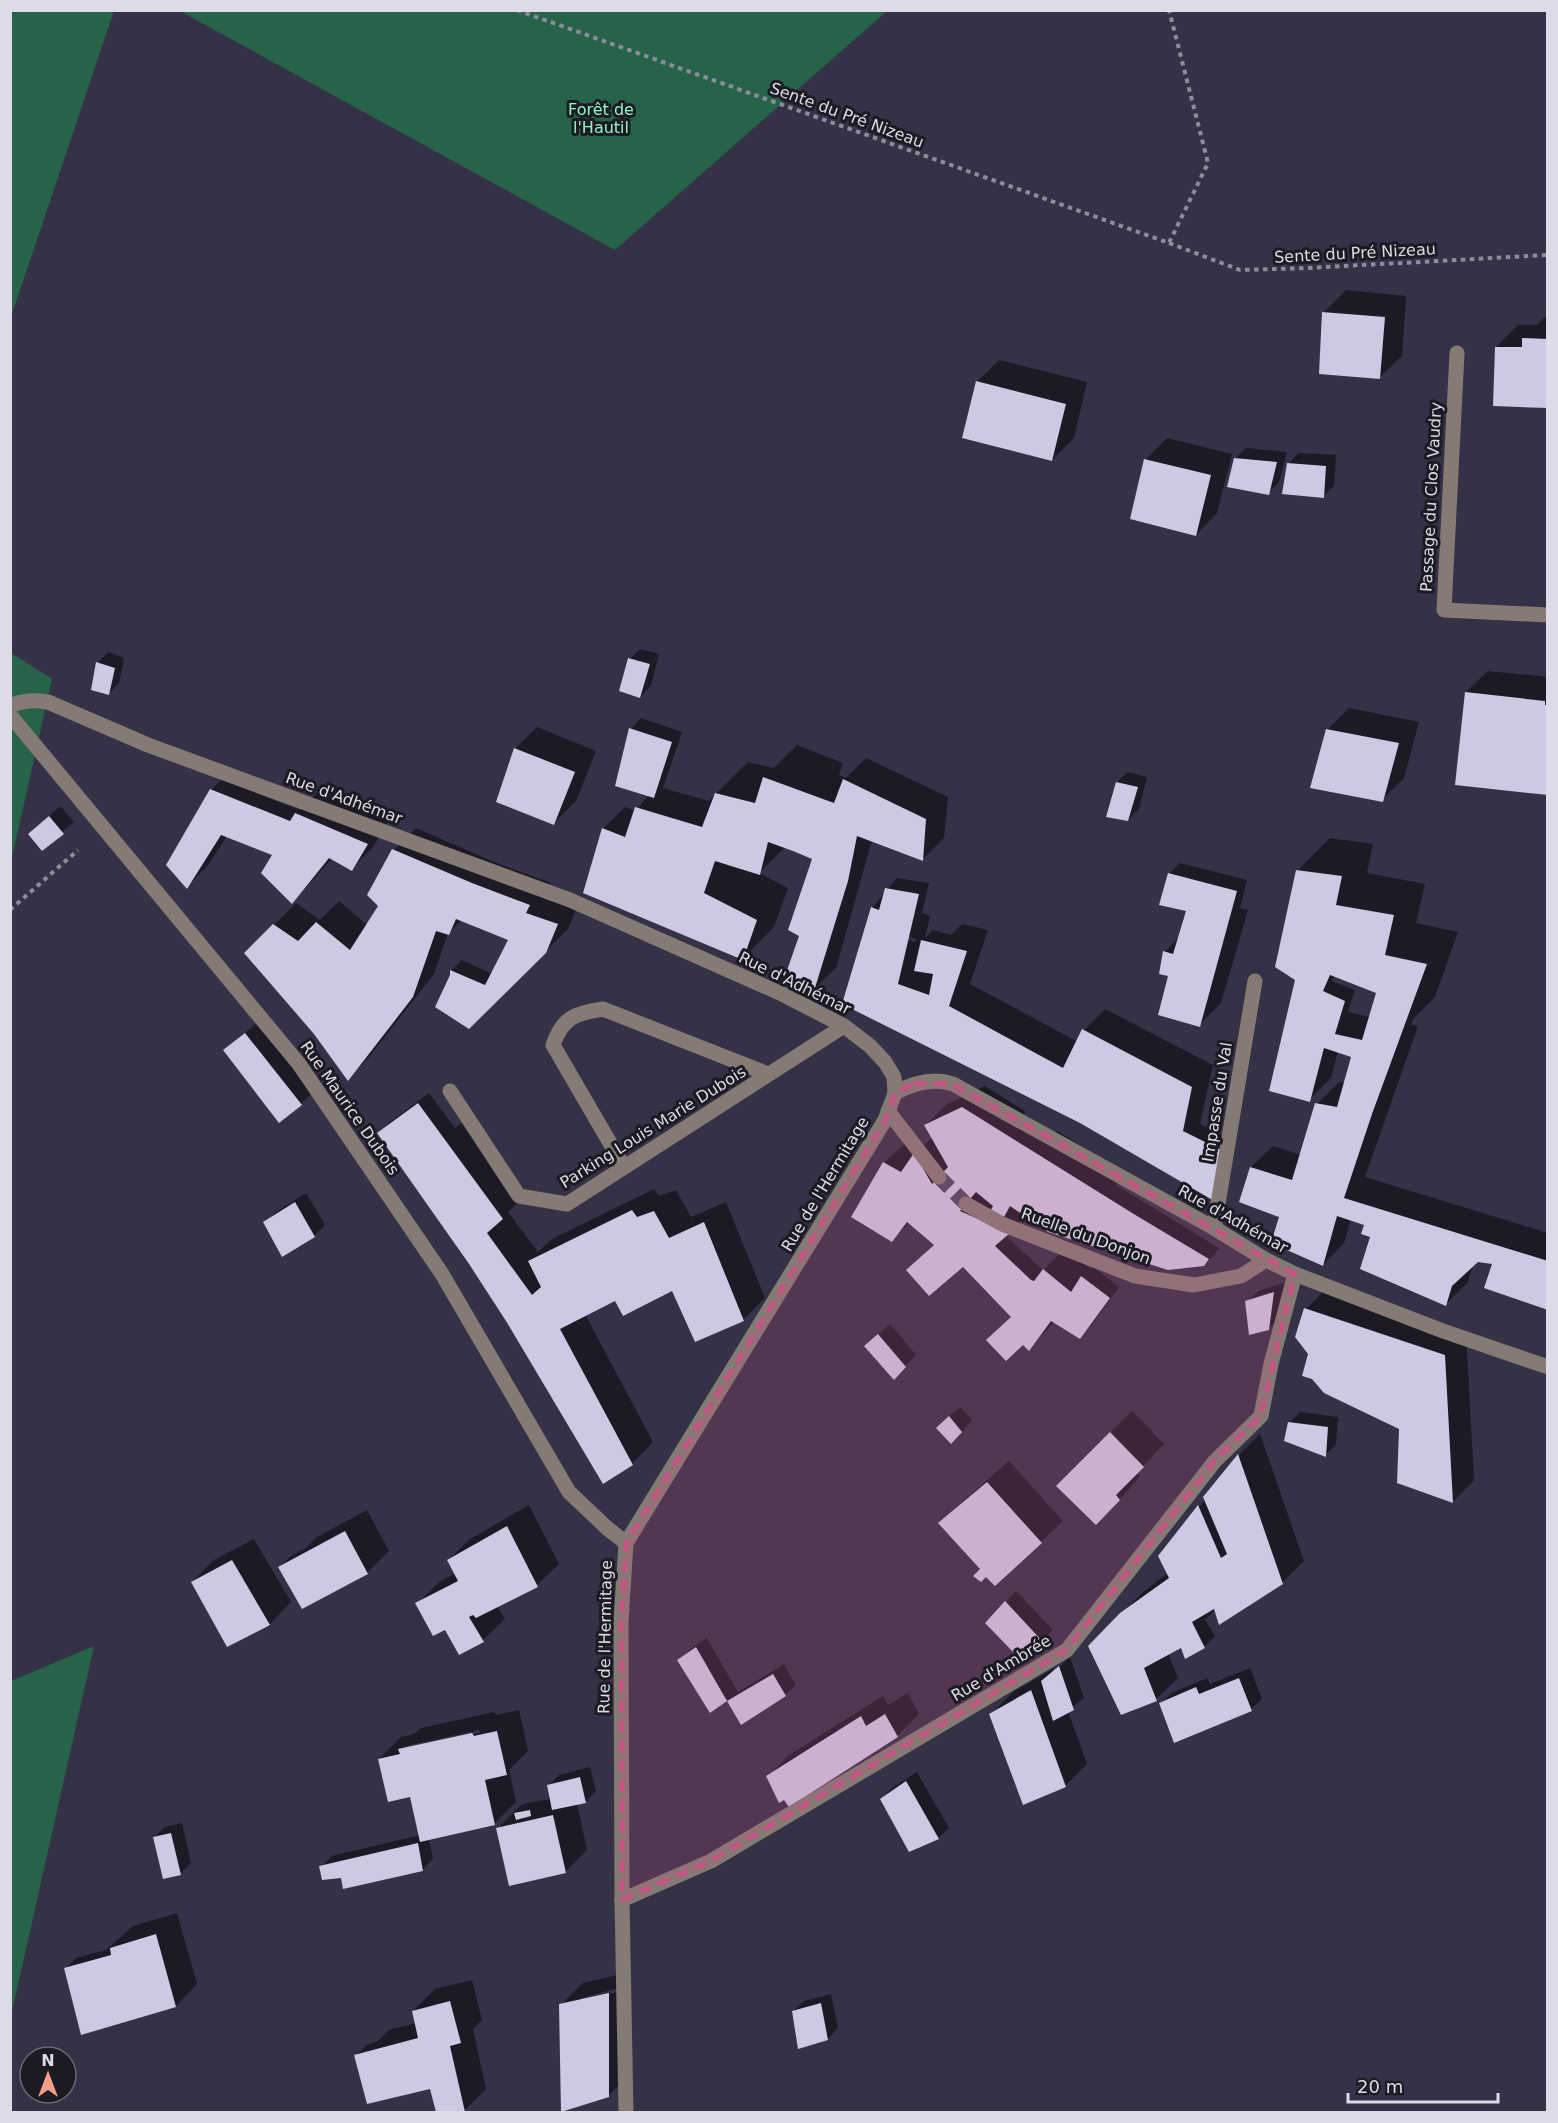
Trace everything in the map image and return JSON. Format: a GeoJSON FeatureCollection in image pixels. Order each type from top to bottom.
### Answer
{"type":"FeatureCollection","features":[{"type":"Feature","properties":{"kind":"street","name":"Passage du Clos Vaudry"},"geometry":{"type":"LineString","coordinates":[[1456,353],[1444,610],[1548,615]]}},
{"type":"Feature","properties":{"kind":"street","name":"Rue d'Adhémar"},"geometry":{"type":"LineString","coordinates":[[10,706],[35,700],[48,702],[148,745],[570,900],[782,994],[844,1026],[870,1046],[885,1062],[894,1077],[895,1093],[914,1083],[943,1081],[953,1084],[1214,1228],[1266,1260],[1295,1274],[1443,1331],[1548,1367]]}},
{"type":"Feature","properties":{"kind":"street","name":"Rue Maurice Dubois"},"geometry":{"type":"LineString","coordinates":[[10,715],[299,1064],[442,1274],[569,1492],[626,1543]]}},
{"type":"Feature","properties":{"kind":"street","name":"Impasse du Val"},"geometry":{"type":"LineString","coordinates":[[1214,1228],[1255,981]]}},
{"type":"Feature","properties":{"kind":"street"},"geometry":{"type":"LineString","coordinates":[[624,1167],[553,1045],[558,1029],[579,1013],[603,1010],[768,1074]]}},
{"type":"Feature","properties":{"kind":"street","name":"Parking Louis Marie Dubois"},"geometry":{"type":"LineString","coordinates":[[450,1091],[519,1196],[567,1204],[844,1026]]}},
{"type":"Feature","properties":{"kind":"street","name":"Rue de l'Hermitage"},"geometry":{"type":"LineString","coordinates":[[626,2112],[622,1900],[621,1622],[626,1543],[885,1120],[895,1093]]}},
{"type":"Feature","properties":{"kind":"street"},"geometry":{"type":"LineString","coordinates":[[888,1111],[939,1178]]}},
{"type":"Feature","properties":{"kind":"street","name":"Ruelle du Donjon"},"geometry":{"type":"LineString","coordinates":[[966,1204],[1002,1224],[1135,1276],[1194,1285],[1241,1276],[1266,1260]]}},
{"type":"Feature","properties":{"kind":"street","name":"Rue d'Ambrée"},"geometry":{"type":"LineString","coordinates":[[622,1900],[711,1861],[1067,1650],[1215,1461],[1261,1416],[1270,1364],[1295,1274]]}},
{"type":"Feature","properties":{"kind":"path","name":"Sente du Pré Nizeau"},"geometry":{"type":"LineString","coordinates":[[517,10],[1240,270],[1548,255]]}},
{"type":"Feature","properties":{"kind":"path"},"geometry":{"type":"LineString","coordinates":[[1169,10],[1208,163],[1169,243]]}},
{"type":"Feature","properties":{"kind":"path"},"geometry":{"type":"LineString","coordinates":[[10,910],[104,828]]}},
{"type":"Feature","properties":{"kind":"highlighted area"},"geometry":{"type":"Polygon","coordinates":[[[914,1083],[953,1084],[1295,1274],[1261,1416],[1215,1461],[1067,1650],[711,1861],[622,1900],[621,1622],[626,1543],[885,1120],[895,1093],[914,1083]]]}},
{"type":"Feature","properties":{"kind":"green space"},"geometry":{"type":"Polygon","coordinates":[[[10,11],[114,11],[11,317],[10,11]]]}},
{"type":"Feature","properties":{"kind":"green space","name":"Forêt de l'Hautil"},"geometry":{"type":"Polygon","coordinates":[[[180,11],[887,11],[615,250],[180,11]]]}},
{"type":"Feature","properties":{"kind":"green space"},"geometry":{"type":"Polygon","coordinates":[[[11,653],[52,679],[11,862],[11,653]]]}},
{"type":"Feature","properties":{"kind":"green space"},"geometry":{"type":"Polygon","coordinates":[[[94,1646],[11,2016],[11,1681],[94,1646]]]}},
{"type":"Feature","properties":{"kind":"building"},"geometry":{"type":"Polygon","coordinates":[[[1322,312],[1385,317],[1380,379],[1319,374],[1322,312]]]}},
{"type":"Feature","properties":{"kind":"building"},"geometry":{"type":"Polygon","coordinates":[[[1522,338],[1548,339],[1548,408],[1493,406],[1495,347],[1522,347],[1522,338]]]}},
{"type":"Feature","properties":{"kind":"building"},"geometry":{"type":"Polygon","coordinates":[[[976,381],[1066,404],[1052,461],[962,438],[976,381]]]}},
{"type":"Feature","properties":{"kind":"building"},"geometry":{"type":"Polygon","coordinates":[[[1234,458],[1277,462],[1269,495],[1227,487],[1234,458]]]}},
{"type":"Feature","properties":{"kind":"building"},"geometry":{"type":"Polygon","coordinates":[[[1144,459],[1211,475],[1196,536],[1130,519],[1144,459]]]}},
{"type":"Feature","properties":{"kind":"building"},"geometry":{"type":"Polygon","coordinates":[[[1287,463],[1326,466],[1324,498],[1282,494],[1287,463]]]}},
{"type":"Feature","properties":{"kind":"building"},"geometry":{"type":"Polygon","coordinates":[[[628,658],[650,664],[640,698],[619,691],[628,658]]]}},
{"type":"Feature","properties":{"kind":"building"},"geometry":{"type":"Polygon","coordinates":[[[96,662],[115,668],[109,695],[91,690],[96,662]]]}},
{"type":"Feature","properties":{"kind":"building"},"geometry":{"type":"Polygon","coordinates":[[[1465,692],[1545,701],[1545,705],[1548,705],[1548,795],[1455,785],[1465,692]]]}},
{"type":"Feature","properties":{"kind":"building"},"geometry":{"type":"Polygon","coordinates":[[[629,728],[672,742],[654,798],[615,786],[629,728]]]}},
{"type":"Feature","properties":{"kind":"building"},"geometry":{"type":"Polygon","coordinates":[[[1326,729],[1399,743],[1383,802],[1310,788],[1326,729]]]}},
{"type":"Feature","properties":{"kind":"building"},"geometry":{"type":"Polygon","coordinates":[[[514,748],[575,772],[554,825],[496,802],[514,748]]]}},
{"type":"Feature","properties":{"kind":"building"},"geometry":{"type":"Polygon","coordinates":[[[763,777],[834,803],[843,779],[926,819],[923,861],[857,836],[848,881],[814,991],[784,979],[799,936],[788,930],[812,859],[768,842],[760,875],[715,861],[704,893],[757,920],[743,960],[583,893],[602,828],[625,837],[635,807],[702,827],[715,793],[755,803],[763,777]]]}},
{"type":"Feature","properties":{"kind":"building"},"geometry":{"type":"Polygon","coordinates":[[[1116,782],[1138,787],[1128,821],[1106,817],[1116,782]]]}},
{"type":"Feature","properties":{"kind":"building"},"geometry":{"type":"Polygon","coordinates":[[[210,789],[290,821],[295,813],[368,844],[352,871],[329,858],[292,904],[261,873],[272,855],[221,835],[187,889],[166,865],[210,789]]]}},
{"type":"Feature","properties":{"kind":"building"},"geometry":{"type":"Polygon","coordinates":[[[49,816],[64,834],[42,851],[28,834],[49,816]]]}},
{"type":"Feature","properties":{"kind":"building"},"geometry":{"type":"Polygon","coordinates":[[[392,849],[530,905],[526,913],[558,924],[546,953],[469,1029],[435,1007],[450,975],[450,970],[485,985],[508,940],[456,919],[449,935],[436,931],[413,997],[348,1081],[314,1034],[244,953],[273,924],[298,941],[316,922],[350,950],[378,906],[367,895],[392,849]]]}},
{"type":"Feature","properties":{"kind":"building"},"geometry":{"type":"Polygon","coordinates":[[[1296,870],[1342,876],[1336,905],[1394,915],[1385,955],[1427,964],[1344,1198],[1548,1261],[1548,1310],[1484,1288],[1492,1264],[1478,1262],[1452,1286],[1446,1306],[1360,1269],[1370,1237],[1361,1234],[1364,1225],[1337,1216],[1323,1266],[1271,1243],[1279,1217],[1239,1202],[1250,1167],[1292,1180],[1315,1103],[1337,1107],[1351,1057],[1324,1048],[1310,1102],[1269,1091],[1295,980],[1275,967],[1296,870]],[[1330,975],[1323,991],[1345,1001],[1335,1034],[1362,1040],[1376,993],[1330,975]]]}},
{"type":"Feature","properties":{"kind":"building"},"geometry":{"type":"Polygon","coordinates":[[[1168,873],[1237,891],[1200,1027],[1158,1015],[1168,976],[1159,974],[1163,951],[1173,954],[1186,911],[1159,905],[1168,873]]]}},
{"type":"Feature","properties":{"kind":"building"},"geometry":{"type":"Polygon","coordinates":[[[885,888],[919,894],[898,984],[929,995],[933,974],[914,971],[921,940],[967,951],[949,1006],[1063,1068],[1082,1029],[1192,1087],[1183,1131],[1225,1152],[1216,1202],[1080,1123],[842,1004],[871,907],[879,910],[885,888]]]}},
{"type":"Feature","properties":{"kind":"building"},"geometry":{"type":"Polygon","coordinates":[[[245,1033],[302,1105],[279,1123],[223,1050],[245,1033]]]}},
{"type":"Feature","properties":{"kind":"building"},"geometry":{"type":"Polygon","coordinates":[[[418,1103],[503,1219],[487,1233],[532,1295],[541,1287],[528,1261],[632,1210],[637,1217],[654,1211],[669,1238],[704,1222],[744,1321],[695,1342],[672,1291],[623,1316],[615,1301],[560,1329],[633,1465],[603,1484],[506,1321],[377,1133],[418,1103]]]}},
{"type":"Feature","properties":{"kind":"building"},"geometry":{"type":"Polygon","coordinates":[[[962,1107],[1209,1259],[1204,1266],[1168,1270],[1048,1232],[1010,1206],[1004,1217],[991,1210],[993,1206],[976,1192],[960,1211],[1010,1233],[995,1246],[1031,1280],[1034,1281],[1043,1269],[1071,1292],[1081,1276],[1110,1298],[1080,1339],[1051,1321],[1029,1351],[1023,1345],[1006,1361],[986,1340],[1011,1317],[963,1267],[929,1296],[906,1270],[934,1245],[907,1222],[892,1242],[851,1217],[883,1162],[901,1172],[914,1153],[932,1184],[948,1167],[924,1125],[962,1107]]]}},
{"type":"Feature","properties":{"kind":"building"},"geometry":{"type":"Polygon","coordinates":[[[295,1202],[315,1237],[282,1257],[263,1222],[295,1202]]]}},
{"type":"Feature","properties":{"kind":"building"},"geometry":{"type":"Polygon","coordinates":[[[1274,1292],[1269,1330],[1249,1335],[1245,1301],[1274,1292]]]}},
{"type":"Feature","properties":{"kind":"building"},"geometry":{"type":"Polygon","coordinates":[[[1304,1308],[1445,1355],[1453,1503],[1397,1483],[1399,1429],[1324,1393],[1312,1379],[1302,1376],[1308,1354],[1295,1337],[1304,1308]]]}},
{"type":"Feature","properties":{"kind":"building"},"geometry":{"type":"Polygon","coordinates":[[[878,1334],[906,1367],[894,1380],[864,1346],[878,1334]]]}},
{"type":"Feature","properties":{"kind":"building"},"geometry":{"type":"Polygon","coordinates":[[[949,1416],[962,1432],[951,1444],[936,1428],[949,1416]]]}},
{"type":"Feature","properties":{"kind":"building"},"geometry":{"type":"Polygon","coordinates":[[[1288,1422],[1328,1427],[1326,1457],[1284,1441],[1288,1422]]]}},
{"type":"Feature","properties":{"kind":"building"},"geometry":{"type":"Polygon","coordinates":[[[1110,1432],[1144,1467],[1116,1495],[1120,1500],[1096,1525],[1056,1486],[1110,1432]]]}},
{"type":"Feature","properties":{"kind":"building"},"geometry":{"type":"Polygon","coordinates":[[[1238,1454],[1283,1584],[1219,1625],[1214,1609],[1192,1622],[1205,1648],[1185,1659],[1181,1648],[1144,1668],[1157,1701],[1121,1715],[1088,1646],[1120,1613],[1169,1578],[1158,1556],[1198,1505],[1221,1558],[1227,1554],[1203,1497],[1238,1454]]]}},
{"type":"Feature","properties":{"kind":"building"},"geometry":{"type":"Polygon","coordinates":[[[987,1482],[1042,1543],[995,1586],[986,1577],[981,1582],[973,1576],[980,1569],[938,1523],[987,1482]]]}},
{"type":"Feature","properties":{"kind":"building"},"geometry":{"type":"Polygon","coordinates":[[[507,1526],[538,1587],[476,1618],[473,1615],[469,1617],[484,1642],[459,1655],[445,1630],[433,1636],[415,1603],[458,1581],[447,1560],[507,1526]]]}},
{"type":"Feature","properties":{"kind":"building"},"geometry":{"type":"Polygon","coordinates":[[[345,1531],[368,1574],[302,1609],[278,1567],[345,1531]]]}},
{"type":"Feature","properties":{"kind":"building"},"geometry":{"type":"Polygon","coordinates":[[[232,1560],[270,1625],[227,1647],[191,1582],[232,1560]]]}},
{"type":"Feature","properties":{"kind":"building"},"geometry":{"type":"Polygon","coordinates":[[[1005,1601],[1043,1642],[1021,1660],[985,1623],[1005,1601]]]}},
{"type":"Feature","properties":{"kind":"building"},"geometry":{"type":"Polygon","coordinates":[[[696,1647],[727,1701],[710,1713],[677,1660],[696,1647]]]}},
{"type":"Feature","properties":{"kind":"building"},"geometry":{"type":"Polygon","coordinates":[[[1059,1666],[1074,1710],[1053,1721],[1041,1681],[1059,1666]]]}},
{"type":"Feature","properties":{"kind":"building"},"geometry":{"type":"Polygon","coordinates":[[[773,1674],[786,1696],[741,1725],[727,1701],[773,1674]]]}},
{"type":"Feature","properties":{"kind":"building"},"geometry":{"type":"Polygon","coordinates":[[[1239,1678],[1252,1711],[1174,1743],[1159,1703],[1196,1687],[1199,1694],[1239,1678]]]}},
{"type":"Feature","properties":{"kind":"building"},"geometry":{"type":"Polygon","coordinates":[[[1031,1690],[1066,1787],[1023,1805],[989,1714],[1031,1690]]]}},
{"type":"Feature","properties":{"kind":"building"},"geometry":{"type":"Polygon","coordinates":[[[885,1714],[898,1737],[789,1807],[784,1800],[779,1803],[766,1776],[861,1716],[866,1726],[885,1714]]]}},
{"type":"Feature","properties":{"kind":"building"},"geometry":{"type":"Polygon","coordinates":[[[497,1731],[507,1775],[485,1780],[495,1825],[420,1842],[410,1797],[388,1802],[378,1759],[400,1754],[398,1749],[472,1733],[474,1736],[497,1731]]]}},
{"type":"Feature","properties":{"kind":"building"},"geometry":{"type":"Polygon","coordinates":[[[580,1777],[586,1803],[552,1810],[547,1785],[580,1777]]]}},
{"type":"Feature","properties":{"kind":"building"},"geometry":{"type":"Polygon","coordinates":[[[906,1781],[939,1839],[909,1852],[880,1799],[906,1781]]]}},
{"type":"Feature","properties":{"kind":"building"},"geometry":{"type":"Polygon","coordinates":[[[530,1810],[531,1816],[516,1820],[514,1813],[530,1810]]]}},
{"type":"Feature","properties":{"kind":"building"},"geometry":{"type":"Polygon","coordinates":[[[553,1815],[566,1873],[509,1886],[496,1828],[553,1815]]]}},
{"type":"Feature","properties":{"kind":"building"},"geometry":{"type":"Polygon","coordinates":[[[171,1833],[181,1875],[163,1879],[153,1837],[171,1833]]]}},
{"type":"Feature","properties":{"kind":"building"},"geometry":{"type":"Polygon","coordinates":[[[418,1843],[423,1871],[343,1889],[341,1878],[322,1880],[319,1866],[418,1843]]]}},
{"type":"Feature","properties":{"kind":"building"},"geometry":{"type":"Polygon","coordinates":[[[156,1934],[176,2007],[81,2035],[64,1968],[111,1955],[110,1948],[156,1934]]]}},
{"type":"Feature","properties":{"kind":"building"},"geometry":{"type":"Polygon","coordinates":[[[609,1993],[609,2097],[561,2112],[559,2004],[609,1993]]]}},
{"type":"Feature","properties":{"kind":"building"},"geometry":{"type":"Polygon","coordinates":[[[450,2001],[461,2043],[450,2046],[465,2112],[436,2112],[430,2089],[367,2104],[354,2055],[418,2038],[412,2011],[450,2001]]]}},
{"type":"Feature","properties":{"kind":"building"},"geometry":{"type":"Polygon","coordinates":[[[821,2003],[828,2040],[798,2049],[792,2011],[821,2003]]]}},
{"type":"Feature","properties":{"kind":"tunnel"},"geometry":{"type":"LineString","coordinates":[[939,1177],[966,1204]]}}]}
